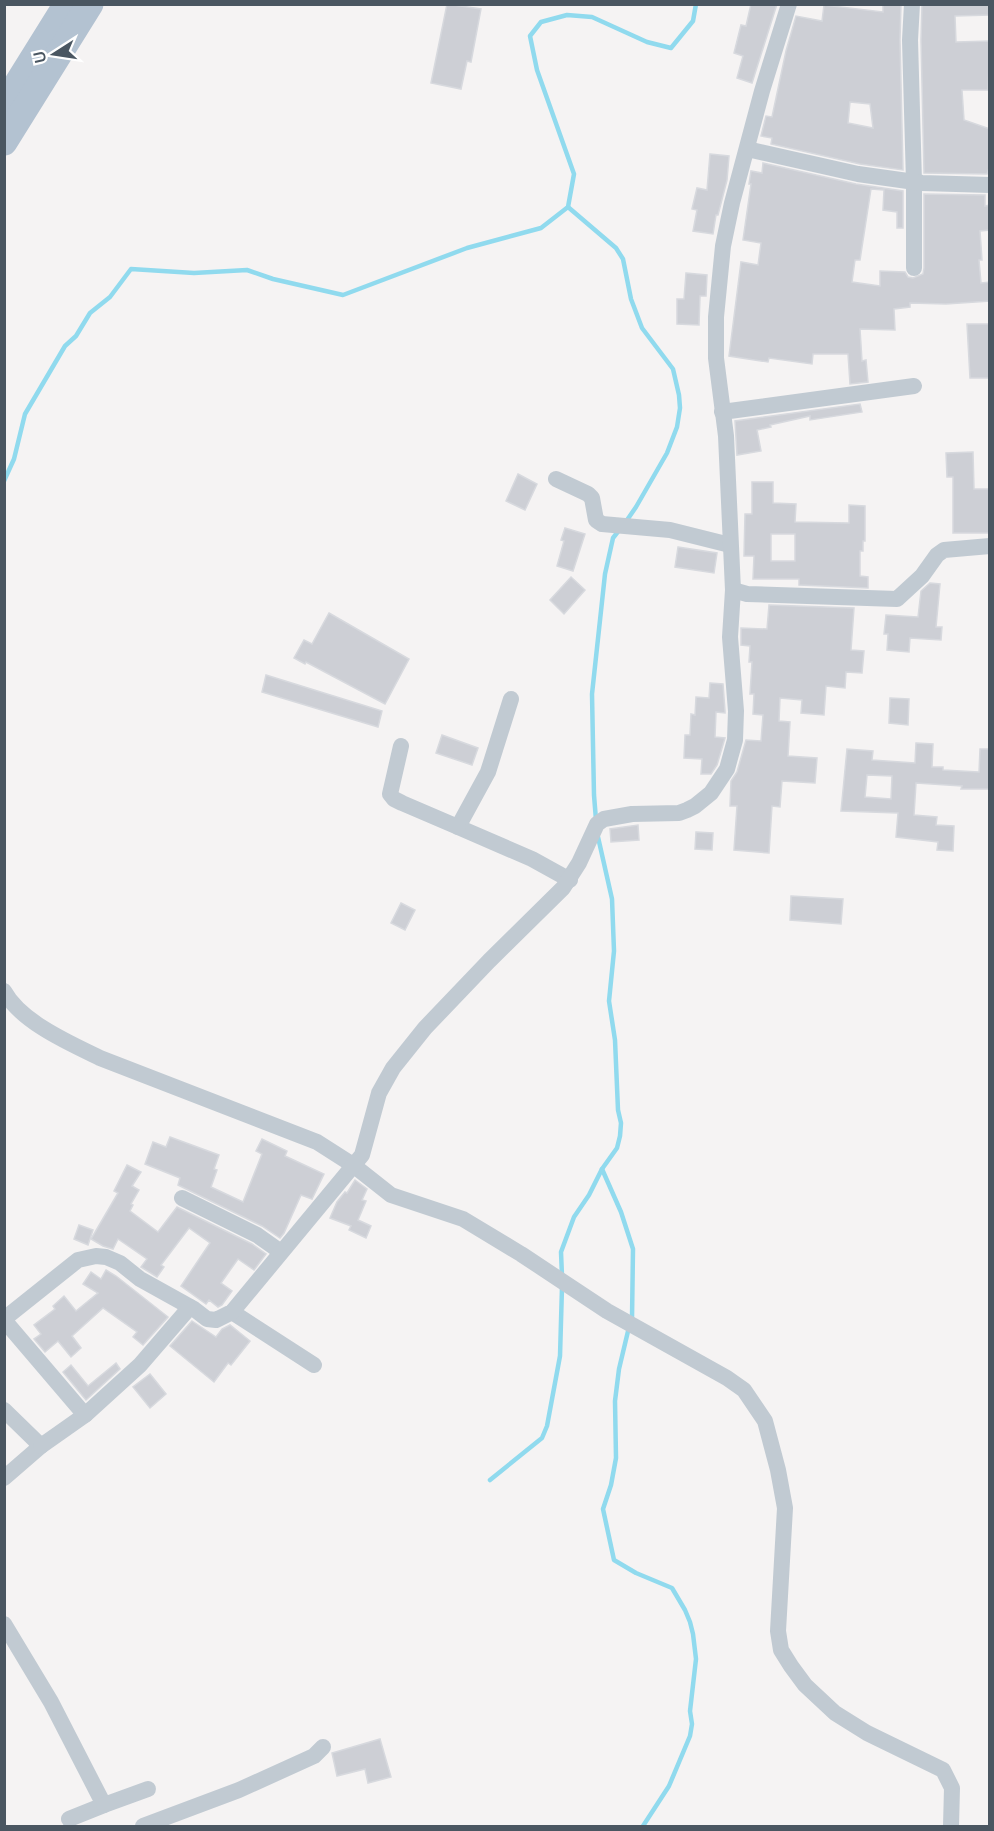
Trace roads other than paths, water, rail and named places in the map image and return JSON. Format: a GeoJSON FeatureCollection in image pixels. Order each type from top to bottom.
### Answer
{"type":"FeatureCollection","features":[{"type":"Feature","properties":{"kind":"main road"},"geometry":{"type":"LineString","coordinates":[[4,105],[80,6]]}},
{"type":"Feature","properties":{"kind":"main road"},"geometry":{"type":"LineString","coordinates":[[4,142],[80,6]]}},
{"type":"Feature","properties":{"kind":"street"},"geometry":{"type":"LineString","coordinates":[[85,1415],[4,1320],[78,1260],[96,1256],[106,1257],[120,1263],[140,1279],[207,1319],[216,1320],[232,1312],[362,1155],[379,1093],[393,1068],[425,1028],[570,880],[593,830],[600,821],[632,814],[679,813],[687,810],[711,793],[728,769],[735,740],[736,711],[730,637],[732,590],[726,436],[716,348],[716,317],[726,236],[762,91],[789,4]]}},
{"type":"Feature","properties":{"kind":"street"},"geometry":{"type":"LineString","coordinates":[[912,4],[909,40],[914,182],[914,268]]}},
{"type":"Feature","properties":{"kind":"street"},"geometry":{"type":"LineString","coordinates":[[747,149],[858,174],[914,182],[990,185]]}},
{"type":"Feature","properties":{"kind":"street"},"geometry":{"type":"LineString","coordinates":[[722,412],[914,386]]}},
{"type":"Feature","properties":{"kind":"street"},"geometry":{"type":"LineString","coordinates":[[556,479],[592,498],[596,520],[602,524],[670,530],[730,544]]}},
{"type":"Feature","properties":{"kind":"street"},"geometry":{"type":"LineString","coordinates":[[732,590],[747,594],[897,598],[922,576],[937,555],[944,550],[990,546]]}},
{"type":"Feature","properties":{"kind":"street"},"geometry":{"type":"LineString","coordinates":[[458,827],[488,772],[511,699]]}},
{"type":"Feature","properties":{"kind":"street"},"geometry":{"type":"LineString","coordinates":[[401,746],[390,794],[394,799],[532,859],[570,880]]}},
{"type":"Feature","properties":{"kind":"street"},"geometry":{"type":"LineString","coordinates":[[4,991],[10,1002],[28,1018],[100,1058],[317,1142],[391,1195],[463,1219],[607,1311],[727,1378],[744,1390],[765,1421],[785,1508],[778,1631],[782,1650],[805,1685],[835,1713],[867,1733],[943,1770],[952,1788],[951,1827]]}},
{"type":"Feature","properties":{"kind":"street"},"geometry":{"type":"LineString","coordinates":[[182,1198],[257,1235],[281,1252]]}},
{"type":"Feature","properties":{"kind":"street"},"geometry":{"type":"LineString","coordinates":[[4,1478],[41,1446],[85,1415],[140,1365],[190,1307]]}},
{"type":"Feature","properties":{"kind":"street"},"geometry":{"type":"LineString","coordinates":[[232,1312],[314,1365]]}},
{"type":"Feature","properties":{"kind":"street"},"geometry":{"type":"LineString","coordinates":[[4,1410],[41,1446]]}},
{"type":"Feature","properties":{"kind":"street"},"geometry":{"type":"LineString","coordinates":[[4,1624],[51,1702],[104,1805]]}},
{"type":"Feature","properties":{"kind":"street"},"geometry":{"type":"LineString","coordinates":[[143,1827],[239,1790],[314,1756],[323,1747]]}},
{"type":"Feature","properties":{"kind":"street"},"geometry":{"type":"LineString","coordinates":[[69,1820],[148,1789]]}},
{"type":"Feature","properties":{"kind":"waterway"},"geometry":{"type":"LineString","coordinates":[[4,481],[14,459],[25,414],[65,346],[76,336],[90,313],[110,297],[131,269],[194,273],[247,270],[273,279],[343,295],[467,248],[541,228],[568,207],[574,174],[537,70],[530,36],[541,22],[567,15],[592,17],[647,42],[671,48],[693,21],[696,4]]}},
{"type":"Feature","properties":{"kind":"waterway"},"geometry":{"type":"LineString","coordinates":[[568,207],[616,248],[623,259],[631,299],[642,328],[673,369],[679,395],[680,408],[677,427],[667,453],[625,523]]}},
{"type":"Feature","properties":{"kind":"waterway"},"geometry":{"type":"LineString","coordinates":[[596,820],[592,694],[605,574],[613,538],[620,529]]}},
{"type":"Feature","properties":{"kind":"waterway"},"geometry":{"type":"LineString","coordinates":[[562,1276],[561,1252],[574,1217],[617,1148],[620,1136],[615,1040],[609,1001],[614,951],[612,899],[598,837]]}},
{"type":"Feature","properties":{"kind":"waterway"},"geometry":{"type":"LineString","coordinates":[[602,1169],[621,1212],[633,1249],[632,1319]]}},
{"type":"Feature","properties":{"kind":"waterway"},"geometry":{"type":"LineString","coordinates":[[490,1480],[542,1438],[547,1426],[560,1356],[562,1287]]}},
{"type":"Feature","properties":{"kind":"waterway"},"geometry":{"type":"LineString","coordinates":[[629,1327],[619,1369],[615,1401],[616,1458],[611,1485],[603,1509],[614,1560],[636,1573],[672,1588],[690,1622],[696,1659],[690,1711],[692,1724],[690,1736],[669,1786],[643,1826]]}}]}
